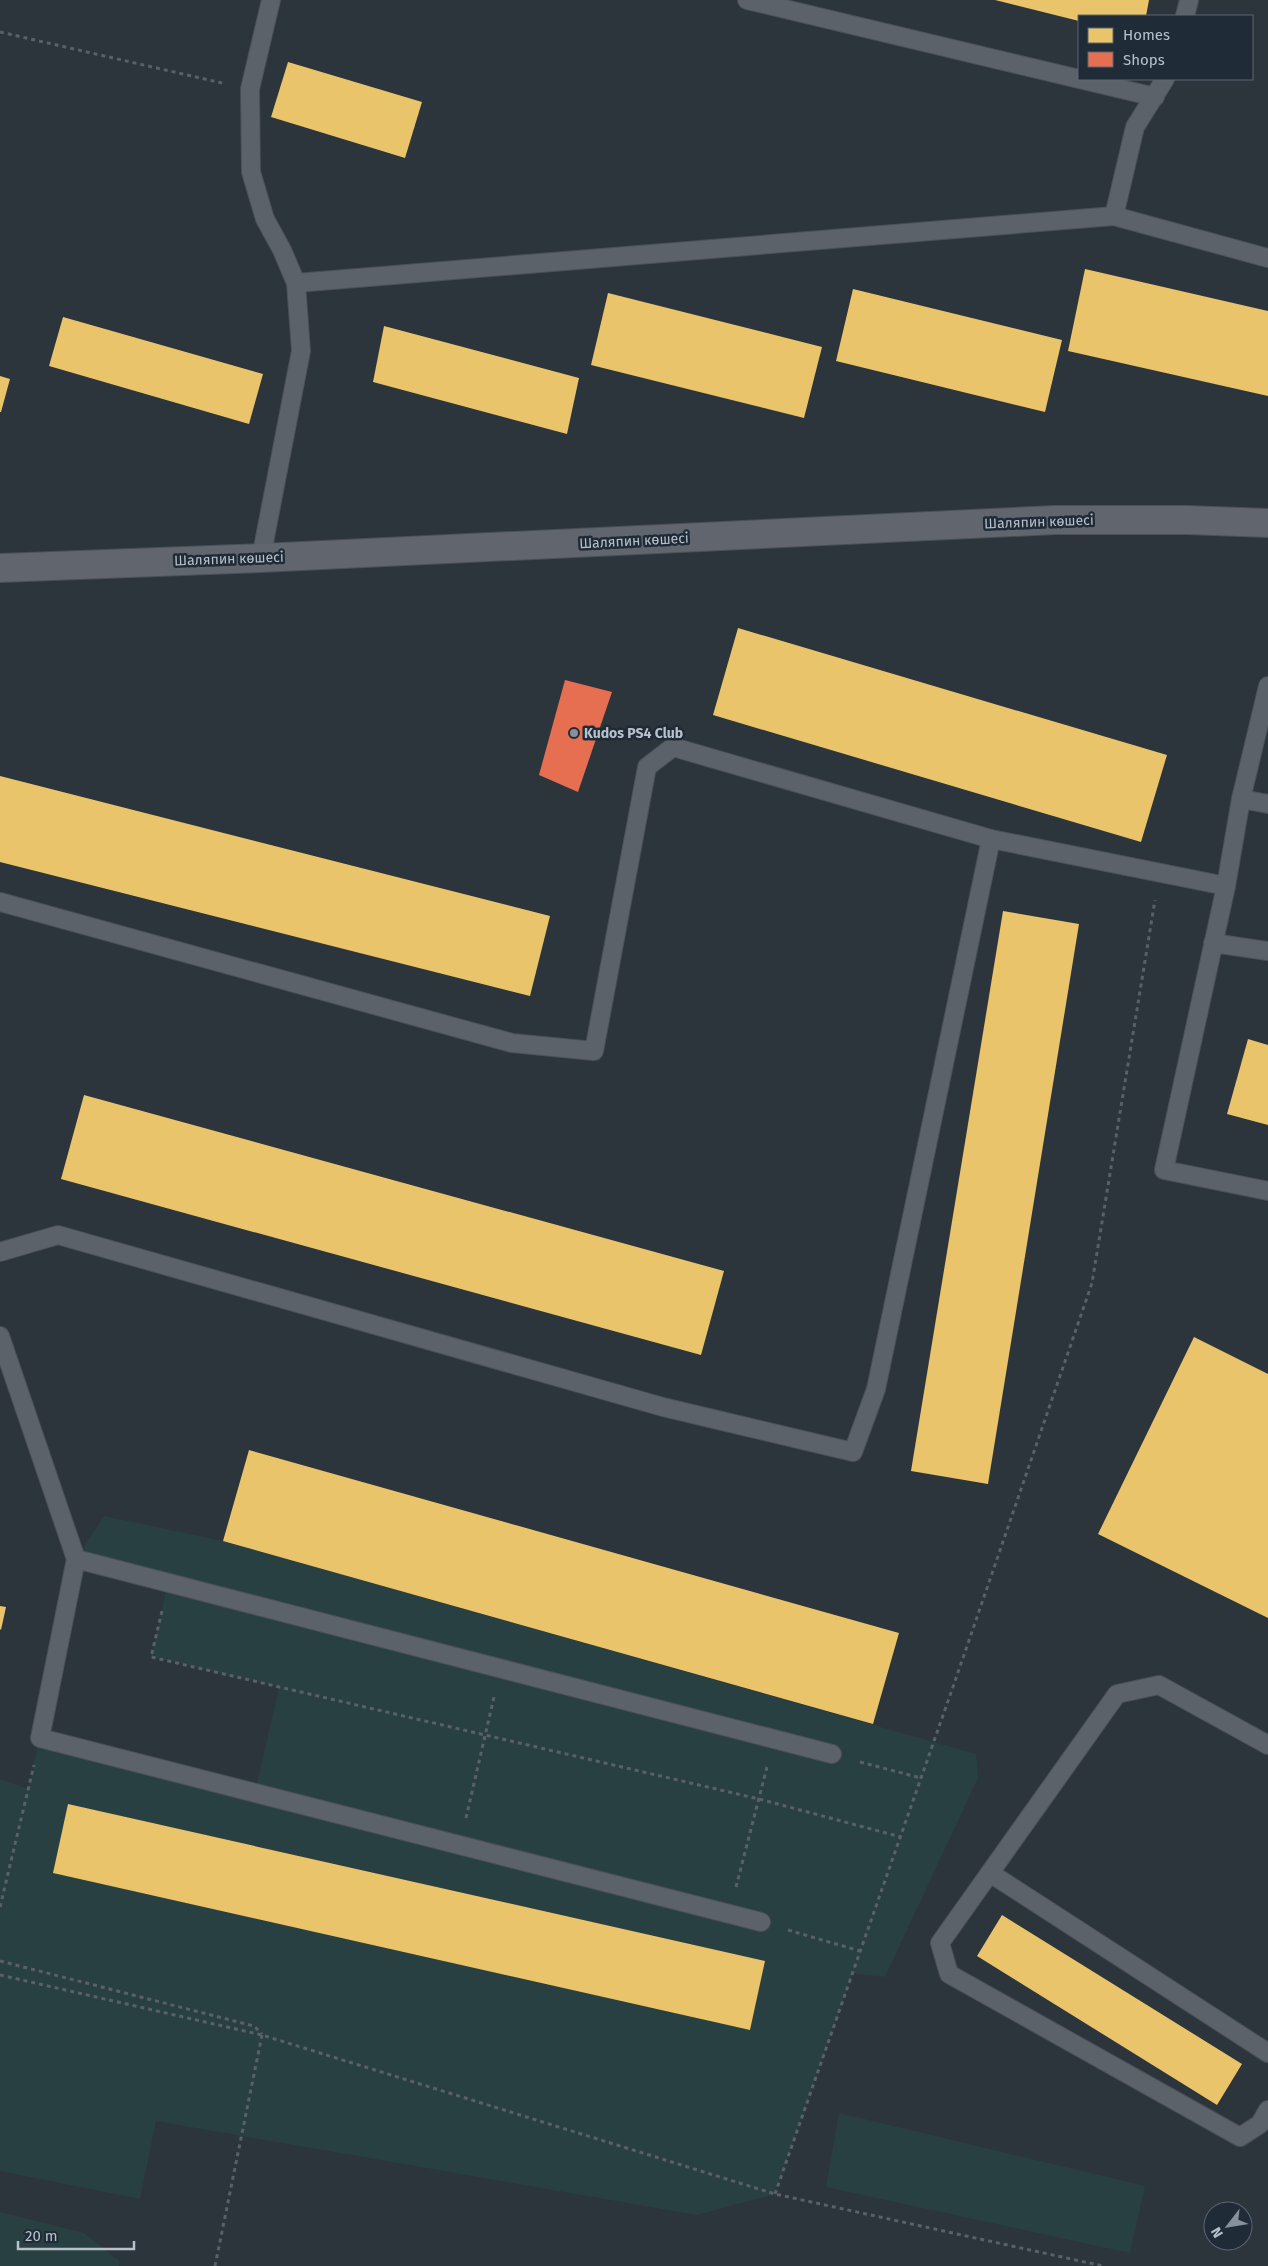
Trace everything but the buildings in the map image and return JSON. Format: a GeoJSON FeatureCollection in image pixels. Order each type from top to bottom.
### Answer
{"type":"FeatureCollection","features":[{"type":"Feature","properties":{"kind":"main road","name":"Шаляпин көшесі"},"geometry":{"type":"LineString","coordinates":[[0,568],[261,558],[1055,520],[1186,520],[1268,523]]}},
{"type":"Feature","properties":{"kind":"lane"},"geometry":{"type":"LineString","coordinates":[[261,558],[302,351],[296,283],[282,250],[264,219],[251,172],[250,89],[271,0]]}},
{"type":"Feature","properties":{"kind":"lane"},"geometry":{"type":"LineString","coordinates":[[746,0],[1078,79]]}},
{"type":"Feature","properties":{"kind":"lane"},"geometry":{"type":"LineString","coordinates":[[1185,15],[1189,0]]}},
{"type":"Feature","properties":{"kind":"lane"},"geometry":{"type":"LineString","coordinates":[[1083,80],[1155,97]]}},
{"type":"Feature","properties":{"kind":"lane"},"geometry":{"type":"LineString","coordinates":[[1114,216],[1135,127],[1164,80]]}},
{"type":"Feature","properties":{"kind":"lane"},"geometry":{"type":"LineString","coordinates":[[296,283],[1114,216],[1268,258]]}},
{"type":"Feature","properties":{"kind":"lane"},"geometry":{"type":"LineString","coordinates":[[1268,686],[1241,799],[1226,886],[1164,1170],[1268,1191]]}},
{"type":"Feature","properties":{"kind":"lane"},"geometry":{"type":"LineString","coordinates":[[0,902],[512,1043],[594,1051],[647,767],[673,747],[991,839],[1226,886]]}},
{"type":"Feature","properties":{"kind":"lane"},"geometry":{"type":"LineString","coordinates":[[1241,799],[1268,804]]}},
{"type":"Feature","properties":{"kind":"lane"},"geometry":{"type":"LineString","coordinates":[[0,1252],[58,1235],[663,1407],[854,1452],[876,1389],[991,839]]}},
{"type":"Feature","properties":{"kind":"lane"},"geometry":{"type":"LineString","coordinates":[[1213,943],[1268,951]]}},
{"type":"Feature","properties":{"kind":"lane"},"geometry":{"type":"LineString","coordinates":[[0,1336],[76,1559],[40,1738],[761,1922]]}},
{"type":"Feature","properties":{"kind":"lane"},"geometry":{"type":"LineString","coordinates":[[76,1559],[832,1754]]}},
{"type":"Feature","properties":{"kind":"lane"},"geometry":{"type":"LineString","coordinates":[[1268,1745],[1159,1685],[1117,1694],[940,1943],[950,1974],[1240,2137],[1260,2124],[1268,2110]]}},
{"type":"Feature","properties":{"kind":"lane"},"geometry":{"type":"LineString","coordinates":[[990,1873],[1268,2054]]}},
{"type":"Feature","properties":{"kind":"path"},"geometry":{"type":"LineString","coordinates":[[0,32],[250,89]]}},
{"type":"Feature","properties":{"kind":"path"},"geometry":{"type":"LineString","coordinates":[[775,2194],[901,1837],[1092,1283],[1159,873]]}},
{"type":"Feature","properties":{"kind":"path"},"geometry":{"type":"LineString","coordinates":[[169,1583],[151,1657],[759,1798],[901,1837]]}},
{"type":"Feature","properties":{"kind":"path"},"geometry":{"type":"LineString","coordinates":[[460,1845],[501,1669]]}},
{"type":"Feature","properties":{"kind":"path"},"geometry":{"type":"LineString","coordinates":[[0,1907],[40,1738]]}},
{"type":"Feature","properties":{"kind":"path"},"geometry":{"type":"LineString","coordinates":[[729,1914],[774,1740]]}},
{"type":"Feature","properties":{"kind":"path"},"geometry":{"type":"LineString","coordinates":[[832,1754],[921,1778]]}},
{"type":"Feature","properties":{"kind":"path"},"geometry":{"type":"LineString","coordinates":[[761,1922],[860,1951]]}},
{"type":"Feature","properties":{"kind":"path"},"geometry":{"type":"LineString","coordinates":[[0,1961],[254,2026],[262,2035]]}},
{"type":"Feature","properties":{"kind":"path"},"geometry":{"type":"LineString","coordinates":[[0,1975],[262,2035],[775,2194],[1103,2266]]}},
{"type":"Feature","properties":{"kind":"path"},"geometry":{"type":"LineString","coordinates":[[215,2266],[262,2035]]}},
{"type":"Feature","properties":{"kind":"green space"},"geometry":{"type":"Polygon","coordinates":[[[104,1516],[223,1541],[976,1754],[978,1778],[885,1977],[853,1973],[775,2194],[697,2215],[156,2121],[140,2199],[0,2171],[0,1779],[28,1789],[40,1738],[255,1793],[279,1687],[151,1657],[168,1583],[76,1559],[104,1516]],[[69,1804],[53,1873],[750,2030],[765,1961],[69,1804]]]}},
{"type":"Feature","properties":{"kind":"green space"},"geometry":{"type":"Polygon","coordinates":[[[839,2113],[1145,2186],[1130,2253],[826,2187],[839,2113]]]}},
{"type":"Feature","properties":{"kind":"green space"},"geometry":{"type":"Polygon","coordinates":[[[0,2212],[84,2233],[119,2261],[119,2266],[0,2266],[0,2212]]]}},
{"type":"Feature","properties":{"kind":"place","name":"Kudos PS4 Club"},"geometry":{"type":"Point","coordinates":[574,733]}}]}
